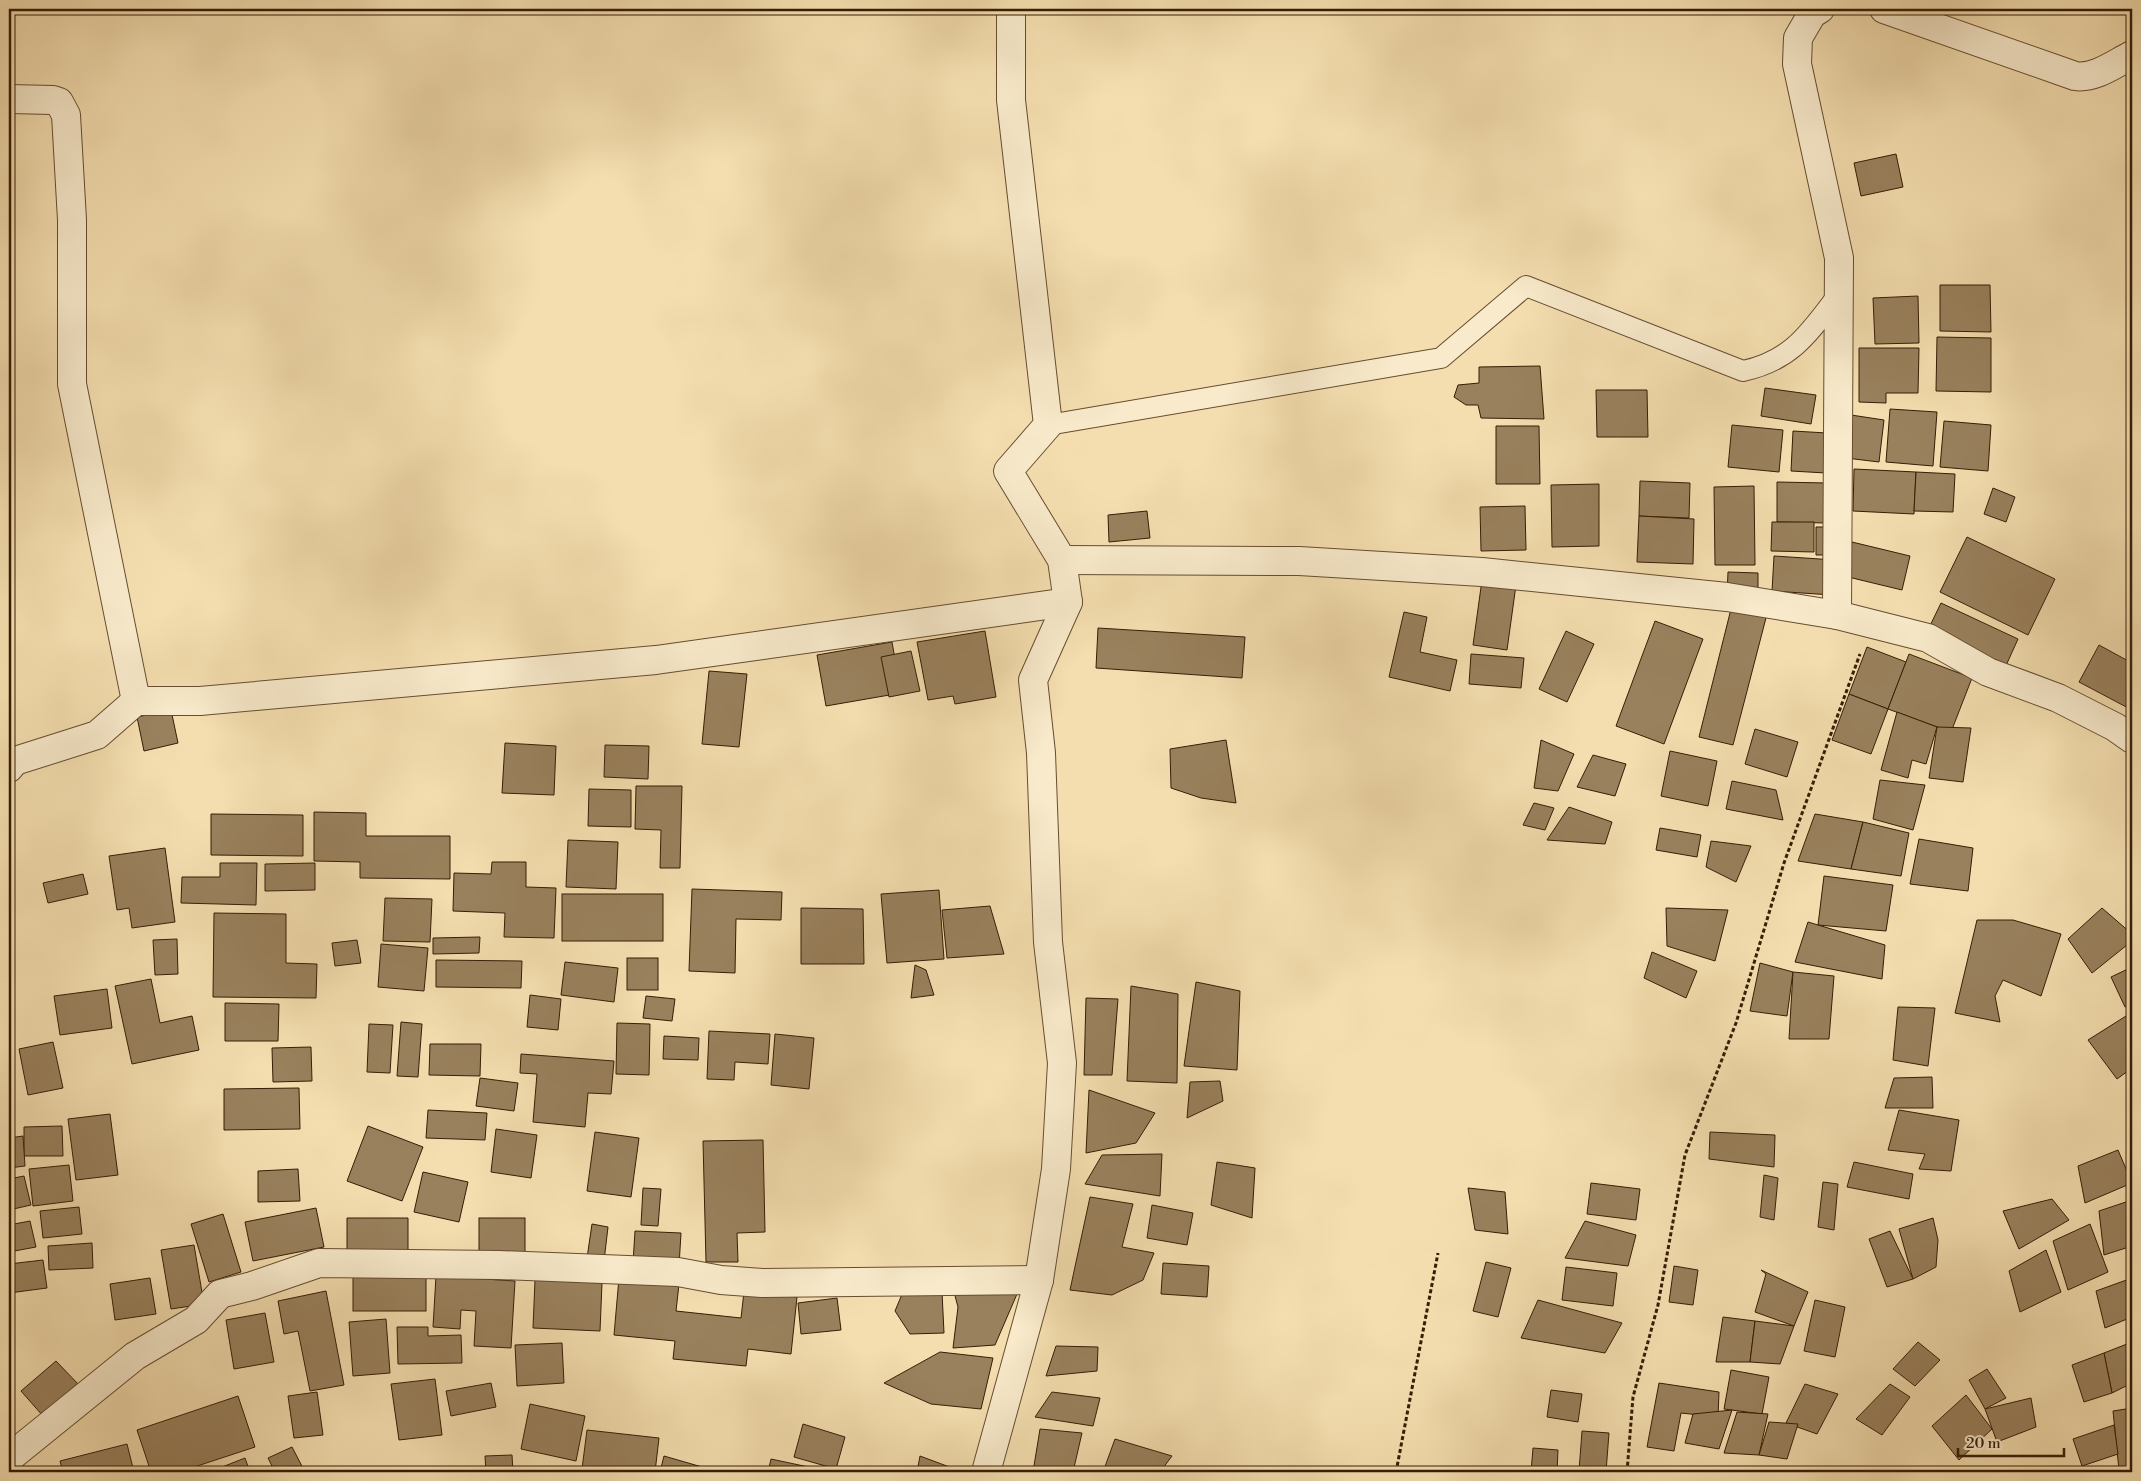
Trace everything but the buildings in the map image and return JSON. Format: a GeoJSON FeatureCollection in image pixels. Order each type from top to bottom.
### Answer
{"type":"FeatureCollection","features":[{"type":"Feature","properties":{"kind":"street"},"geometry":{"type":"LineString","coordinates":[[986,1472],[1039,1280],[1056,1169],[1062,1063],[1048,942],[1041,753],[1033,680],[1068,602],[1062,560],[1008,471],[1048,425],[1012,100],[1011,9]]}},
{"type":"Feature","properties":{"kind":"street"},"geometry":{"type":"LineString","coordinates":[[1820,9],[1812,14],[1798,38],[1797,64],[1839,258],[1837,615]]}},
{"type":"Feature","properties":{"kind":"street"},"geometry":{"type":"LineString","coordinates":[[1884,9],[2075,76],[2086,78],[2132,55]]}},
{"type":"Feature","properties":{"kind":"street"},"geometry":{"type":"LineString","coordinates":[[9,99],[53,100],[59,102],[66,115],[72,220],[72,384],[136,700]]}},
{"type":"Feature","properties":{"kind":"street"},"geometry":{"type":"LineString","coordinates":[[1062,560],[1299,561],[1476,571],[1727,597],[1837,615],[1928,638],[1988,672],[2058,698],[2115,727],[2132,739]]}},
{"type":"Feature","properties":{"kind":"street"},"geometry":{"type":"LineString","coordinates":[[9,768],[15,761],[98,735],[136,700],[200,701],[656,660],[1068,602]]}},
{"type":"Feature","properties":{"kind":"street"},"geometry":{"type":"LineString","coordinates":[[9,1458],[135,1356],[196,1320],[220,1294],[252,1286],[319,1263],[499,1264],[678,1272],[721,1280],[762,1283],[1039,1280]]}},
{"type":"Feature","properties":{"kind":"lane"},"geometry":{"type":"LineString","coordinates":[[1048,425],[1441,358],[1526,286],[1744,371],[1762,367],[1787,354],[1806,336],[1840,291]]}},
{"type":"Feature","properties":{"kind":"path"},"geometry":{"type":"LineString","coordinates":[[1627,1472],[1633,1397],[1658,1305],[1685,1155],[1736,1023],[1784,863],[1870,624]]}},
{"type":"Feature","properties":{"kind":"path"},"geometry":{"type":"LineString","coordinates":[[1396,1472],[1438,1253]]}}]}
